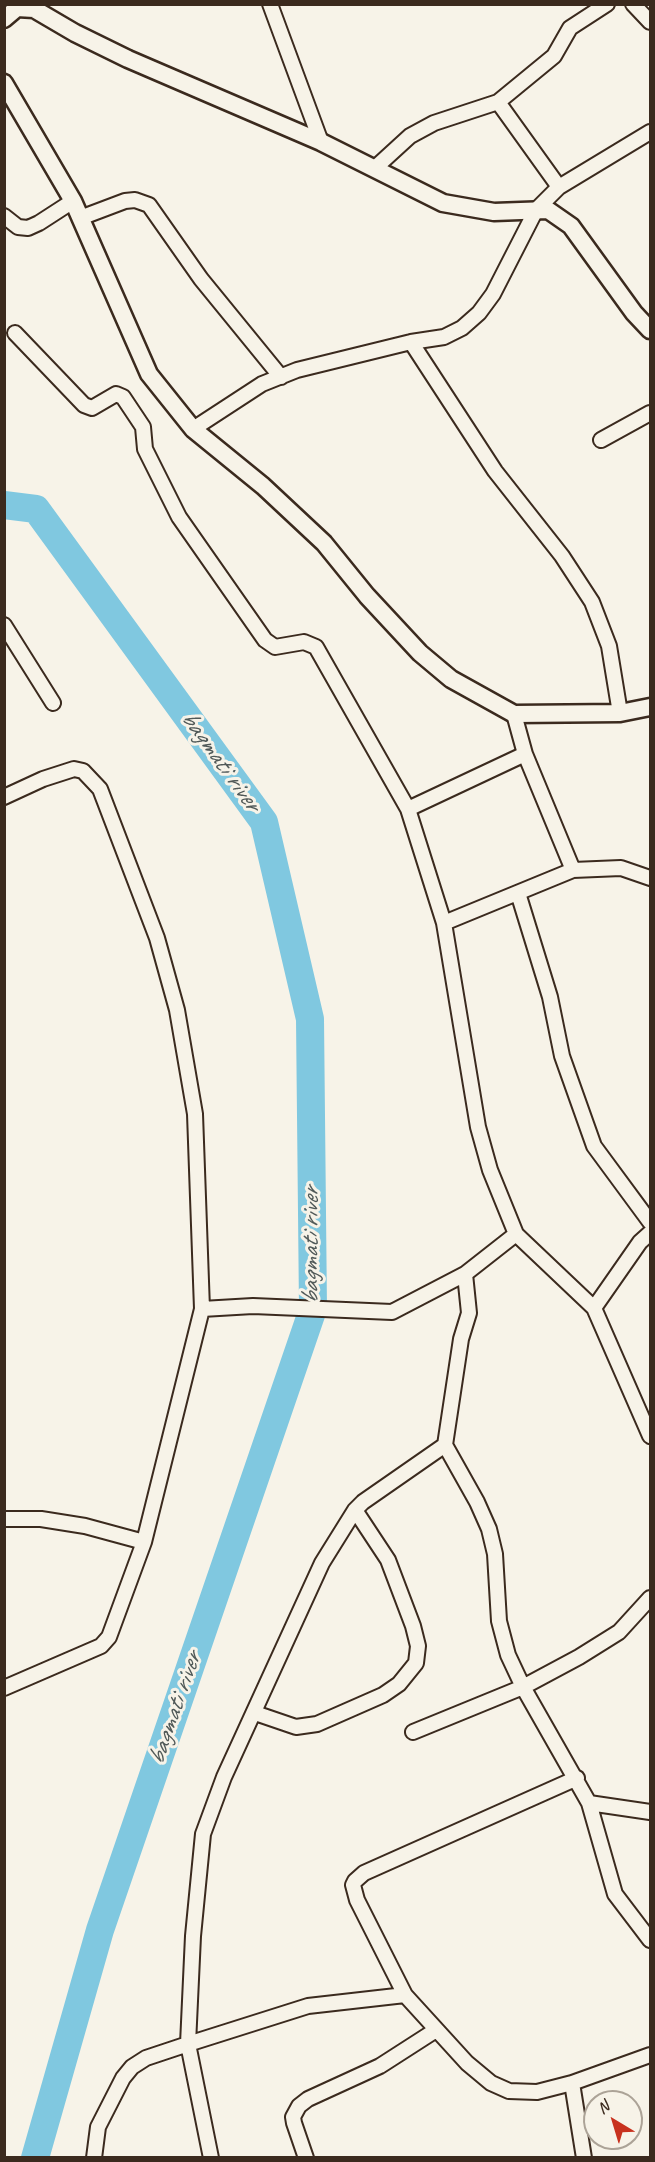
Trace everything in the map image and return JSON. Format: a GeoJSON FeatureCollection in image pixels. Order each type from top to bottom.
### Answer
{"type":"FeatureCollection","features":[{"type":"Feature","properties":{"kind":"street"},"geometry":{"type":"LineString","coordinates":[[270,4],[321,141]]}},
{"type":"Feature","properties":{"kind":"street"},"geometry":{"type":"LineString","coordinates":[[375,168],[418,131],[434,123],[498,102],[554,56],[570,28],[607,4]]}},
{"type":"Feature","properties":{"kind":"street"},"geometry":{"type":"LineString","coordinates":[[633,4],[651,22]]}},
{"type":"Feature","properties":{"kind":"street"},"geometry":{"type":"LineString","coordinates":[[4,19],[17,8],[28,6],[128,59],[321,141],[451,205],[494,212],[548,210],[571,226],[634,313],[651,330]]}},
{"type":"Feature","properties":{"kind":"street"},"geometry":{"type":"LineString","coordinates":[[4,83],[73,201],[149,374],[193,429],[298,517],[420,653],[451,679],[514,714],[620,712],[651,706]]}},
{"type":"Feature","properties":{"kind":"street"},"geometry":{"type":"LineString","coordinates":[[498,102],[559,187]]}},
{"type":"Feature","properties":{"kind":"street"},"geometry":{"type":"LineString","coordinates":[[193,429],[262,384],[297,370],[411,342],[444,337],[462,328],[479,313],[493,294],[537,210],[559,187],[651,132]]}},
{"type":"Feature","properties":{"kind":"street"},"geometry":{"type":"LineString","coordinates":[[81,218],[125,201],[135,200],[149,205],[201,279],[281,377]]}},
{"type":"Feature","properties":{"kind":"street"},"geometry":{"type":"LineString","coordinates":[[4,216],[18,227],[28,228],[73,201]]}},
{"type":"Feature","properties":{"kind":"street"},"geometry":{"type":"LineString","coordinates":[[15,333],[84,405],[97,406],[116,394],[127,400],[143,427],[145,449],[178,517],[270,645],[282,648],[304,642],[316,647],[408,809],[444,923],[478,1127],[490,1170],[516,1234],[594,1308],[651,1436]]}},
{"type":"Feature","properties":{"kind":"street"},"geometry":{"type":"LineString","coordinates":[[411,342],[495,471],[562,556],[592,602],[609,646],[620,712]]}},
{"type":"Feature","properties":{"kind":"street"},"geometry":{"type":"LineString","coordinates":[[601,440],[651,413]]}},
{"type":"Feature","properties":{"kind":"street"},"geometry":{"type":"LineString","coordinates":[[4,624],[53,703]]}},
{"type":"Feature","properties":{"kind":"street"},"geometry":{"type":"LineString","coordinates":[[514,714],[525,754],[573,870]]}},
{"type":"Feature","properties":{"kind":"street"},"geometry":{"type":"LineString","coordinates":[[408,809],[525,754]]}},
{"type":"Feature","properties":{"kind":"street"},"geometry":{"type":"LineString","coordinates":[[4,797],[61,772],[74,769],[83,771],[100,789],[157,938],[177,1010],[195,1114],[202,1309],[144,1542],[105,1642],[101,1646],[4,1688]]}},
{"type":"Feature","properties":{"kind":"street"},"geometry":{"type":"LineString","coordinates":[[444,923],[573,870],[621,868],[651,878]]}},
{"type":"Feature","properties":{"kind":"street"},"geometry":{"type":"LineString","coordinates":[[518,893],[550,997],[562,1056],[594,1146],[651,1222]]}},
{"type":"Feature","properties":{"kind":"street"},"geometry":{"type":"LineString","coordinates":[[594,1308],[640,1242],[651,1233]]}},
{"type":"Feature","properties":{"kind":"street"},"geometry":{"type":"LineString","coordinates":[[202,1309],[253,1306],[392,1312],[465,1274],[516,1234]]}},
{"type":"Feature","properties":{"kind":"street"},"geometry":{"type":"LineString","coordinates":[[465,1274],[469,1313],[460,1339],[445,1445],[489,1528],[495,1554],[502,1638],[523,1687],[577,1778],[589,1803],[615,1894],[651,1940]]}},
{"type":"Feature","properties":{"kind":"street"},"geometry":{"type":"LineString","coordinates":[[211,2157],[188,2044],[193,1936],[203,1834],[224,1778],[322,1563],[355,1510],[445,1445]]}},
{"type":"Feature","properties":{"kind":"street"},"geometry":{"type":"LineString","coordinates":[[255,1713],[296,1727],[317,1724],[391,1689],[410,1674],[416,1663],[418,1646],[413,1626],[388,1560],[355,1510]]}},
{"type":"Feature","properties":{"kind":"street"},"geometry":{"type":"LineString","coordinates":[[4,1519],[40,1519],[74,1524],[144,1542]]}},
{"type":"Feature","properties":{"kind":"street"},"geometry":{"type":"LineString","coordinates":[[413,1732],[523,1687],[619,1632],[651,1598]]}},
{"type":"Feature","properties":{"kind":"street"},"geometry":{"type":"LineString","coordinates":[[577,1778],[364,1873],[353,1885],[357,1900],[405,1995],[436,2030],[491,2083],[509,2091],[537,2092],[572,2083],[651,2055]]}},
{"type":"Feature","properties":{"kind":"street"},"geometry":{"type":"LineString","coordinates":[[589,1803],[651,1812]]}},
{"type":"Feature","properties":{"kind":"street"},"geometry":{"type":"LineString","coordinates":[[94,2157],[98,2127],[123,2078],[146,2058],[308,2006],[405,1995]]}},
{"type":"Feature","properties":{"kind":"street"},"geometry":{"type":"LineString","coordinates":[[306,2157],[294,2124],[293,2116],[299,2106],[308,2099],[380,2066],[436,2030]]}},
{"type":"Feature","properties":{"kind":"street"},"geometry":{"type":"LineString","coordinates":[[572,2083],[584,2157]]}},
{"type":"Feature","properties":{"kind":"waterway","name":"bagmati river"},"geometry":{"type":"LineString","coordinates":[[4,505],[36,509],[264,822],[310,1019],[313,1309],[100,1930],[35,2158]]}}]}
